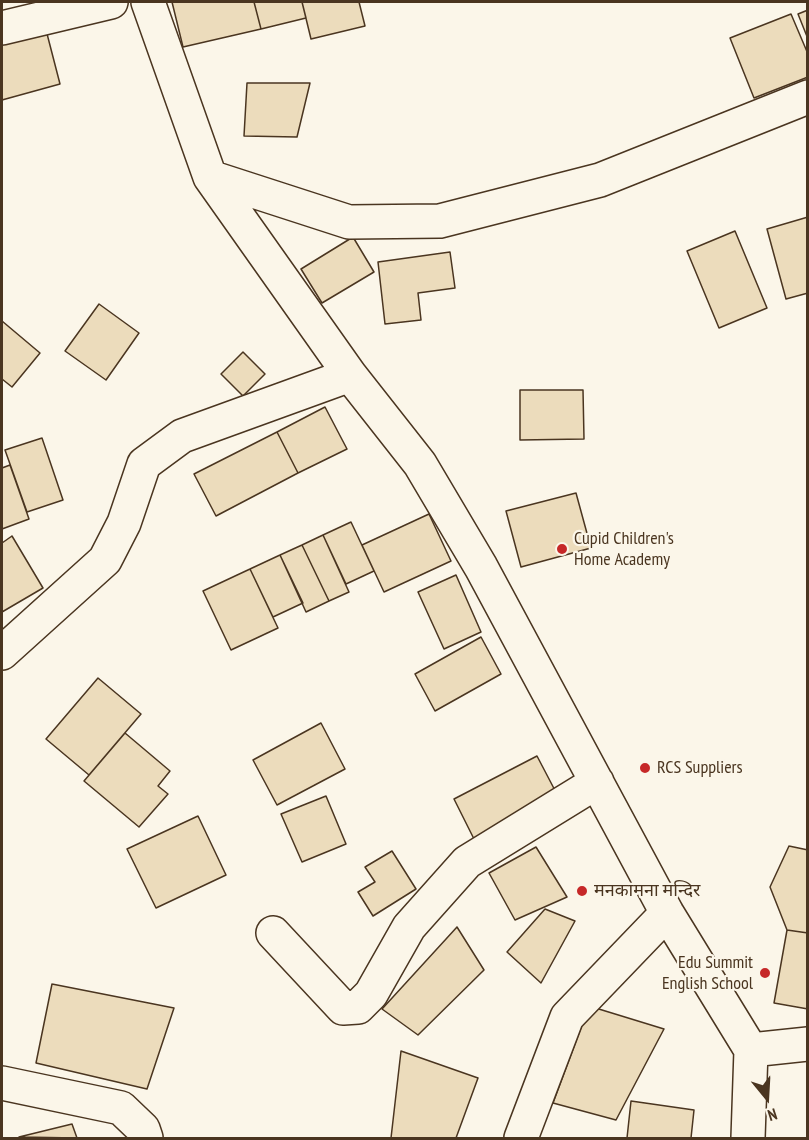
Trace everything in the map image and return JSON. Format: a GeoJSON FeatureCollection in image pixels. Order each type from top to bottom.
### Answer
{"type":"FeatureCollection","features":[{"type":"Feature","properties":{"kind":"street"},"geometry":{"type":"LineString","coordinates":[[2,28],[111,2]]}},
{"type":"Feature","properties":{"kind":"street"},"geometry":{"type":"LineString","coordinates":[[148,2],[210,177],[350,375],[420,464],[481,567],[667,913],[751,1050],[748,1138]]}},
{"type":"Feature","properties":{"kind":"street"},"geometry":{"type":"LineString","coordinates":[[210,177],[349,222],[440,221],[600,180],[807,97]]}},
{"type":"Feature","properties":{"kind":"street"},"geometry":{"type":"LineString","coordinates":[[2,653],[105,560],[124,523],[144,464],[182,436],[350,375]]}},
{"type":"Feature","properties":{"kind":"street"},"geometry":{"type":"LineString","coordinates":[[273,933],[344,1008],[358,1007],[371,994],[409,927],[467,862],[597,782]]}},
{"type":"Feature","properties":{"kind":"street"},"geometry":{"type":"LineString","coordinates":[[521,1138],[567,1017],[667,913]]}},
{"type":"Feature","properties":{"kind":"street"},"geometry":{"type":"LineString","coordinates":[[751,1050],[807,1044]]}},
{"type":"Feature","properties":{"kind":"street"},"geometry":{"type":"LineString","coordinates":[[2,1083],[121,1108],[143,1129],[146,1138]]}},
{"type":"Feature","properties":{"kind":"building"},"geometry":{"type":"Polygon","coordinates":[[[172,2],[254,2],[261,29],[183,47],[172,2]]]}},
{"type":"Feature","properties":{"kind":"building"},"geometry":{"type":"Polygon","coordinates":[[[254,2],[302,2],[306,18],[261,29],[254,2]]]}},
{"type":"Feature","properties":{"kind":"building"},"geometry":{"type":"Polygon","coordinates":[[[302,2],[359,2],[365,26],[311,39],[302,2]]]}},
{"type":"Feature","properties":{"kind":"building"},"geometry":{"type":"Polygon","coordinates":[[[808,10],[808,39],[798,14],[808,10]]]}},
{"type":"Feature","properties":{"kind":"building"},"geometry":{"type":"Polygon","coordinates":[[[791,14],[808,54],[808,77],[754,98],[730,38],[791,14]]]}},
{"type":"Feature","properties":{"kind":"building"},"geometry":{"type":"Polygon","coordinates":[[[45,26],[60,84],[2,100],[2,38],[45,26]]]}},
{"type":"Feature","properties":{"kind":"building"},"geometry":{"type":"Polygon","coordinates":[[[247,83],[310,83],[297,137],[244,136],[247,83]]]}},
{"type":"Feature","properties":{"kind":"building"},"geometry":{"type":"Polygon","coordinates":[[[808,217],[808,293],[786,299],[767,229],[808,217]]]}},
{"type":"Feature","properties":{"kind":"building"},"geometry":{"type":"Polygon","coordinates":[[[735,231],[767,308],[719,328],[687,251],[735,231]]]}},
{"type":"Feature","properties":{"kind":"building"},"geometry":{"type":"Polygon","coordinates":[[[353,237],[374,272],[322,303],[301,269],[353,237]]]}},
{"type":"Feature","properties":{"kind":"building"},"geometry":{"type":"Polygon","coordinates":[[[450,252],[455,288],[418,293],[421,320],[385,324],[378,262],[450,252]]]}},
{"type":"Feature","properties":{"kind":"building"},"geometry":{"type":"Polygon","coordinates":[[[99,304],[139,333],[106,380],[65,351],[99,304]]]}},
{"type":"Feature","properties":{"kind":"building"},"geometry":{"type":"Polygon","coordinates":[[[2,321],[40,353],[12,387],[2,379],[2,321]]]}},
{"type":"Feature","properties":{"kind":"building"},"geometry":{"type":"Polygon","coordinates":[[[243,352],[265,374],[243,396],[221,374],[243,352]]]}},
{"type":"Feature","properties":{"kind":"building"},"geometry":{"type":"Polygon","coordinates":[[[520,390],[583,390],[584,439],[520,440],[520,390]]]}},
{"type":"Feature","properties":{"kind":"building"},"geometry":{"type":"Polygon","coordinates":[[[325,407],[347,449],[298,473],[277,432],[325,407]]]}},
{"type":"Feature","properties":{"kind":"building"},"geometry":{"type":"Polygon","coordinates":[[[277,432],[298,473],[216,516],[194,474],[277,432]]]}},
{"type":"Feature","properties":{"kind":"building"},"geometry":{"type":"Polygon","coordinates":[[[42,438],[63,500],[27,512],[5,450],[42,438]]]}},
{"type":"Feature","properties":{"kind":"building"},"geometry":{"type":"Polygon","coordinates":[[[10,465],[29,519],[2,529],[2,468],[10,465]]]}},
{"type":"Feature","properties":{"kind":"building"},"geometry":{"type":"Polygon","coordinates":[[[576,493],[591,548],[521,567],[506,511],[576,493]]]}},
{"type":"Feature","properties":{"kind":"building"},"geometry":{"type":"Polygon","coordinates":[[[429,514],[451,561],[384,592],[362,545],[429,514]]]}},
{"type":"Feature","properties":{"kind":"building"},"geometry":{"type":"Polygon","coordinates":[[[351,522],[374,571],[346,584],[323,535],[351,522]]]}},
{"type":"Feature","properties":{"kind":"building"},"geometry":{"type":"Polygon","coordinates":[[[323,535],[349,592],[329,601],[302,545],[323,535]]]}},
{"type":"Feature","properties":{"kind":"building"},"geometry":{"type":"Polygon","coordinates":[[[12,536],[43,588],[2,612],[2,543],[12,536]]]}},
{"type":"Feature","properties":{"kind":"building"},"geometry":{"type":"Polygon","coordinates":[[[302,545],[329,601],[306,612],[280,555],[302,545]]]}},
{"type":"Feature","properties":{"kind":"building"},"geometry":{"type":"Polygon","coordinates":[[[280,555],[303,603],[273,617],[250,569],[280,555]]]}},
{"type":"Feature","properties":{"kind":"building"},"geometry":{"type":"Polygon","coordinates":[[[250,569],[278,628],[231,650],[203,591],[250,569]]]}},
{"type":"Feature","properties":{"kind":"building"},"geometry":{"type":"Polygon","coordinates":[[[456,575],[481,632],[444,649],[418,592],[456,575]]]}},
{"type":"Feature","properties":{"kind":"building"},"geometry":{"type":"Polygon","coordinates":[[[481,637],[501,674],[435,711],[415,674],[481,637]]]}},
{"type":"Feature","properties":{"kind":"building"},"geometry":{"type":"Polygon","coordinates":[[[98,678],[141,714],[89,775],[46,739],[98,678]]]}},
{"type":"Feature","properties":{"kind":"building"},"geometry":{"type":"Polygon","coordinates":[[[321,723],[345,769],[277,805],[253,760],[321,723]]]}},
{"type":"Feature","properties":{"kind":"building"},"geometry":{"type":"Polygon","coordinates":[[[125,733],[170,771],[158,786],[168,794],[139,827],[84,781],[125,733]]]}},
{"type":"Feature","properties":{"kind":"building"},"geometry":{"type":"Polygon","coordinates":[[[537,756],[560,800],[476,843],[454,799],[537,756]]]}},
{"type":"Feature","properties":{"kind":"building"},"geometry":{"type":"Polygon","coordinates":[[[326,796],[346,844],[302,862],[281,814],[326,796]]]}},
{"type":"Feature","properties":{"kind":"building"},"geometry":{"type":"Polygon","coordinates":[[[198,816],[226,875],[156,908],[127,849],[198,816]]]}},
{"type":"Feature","properties":{"kind":"building"},"geometry":{"type":"Polygon","coordinates":[[[789,846],[808,850],[808,933],[787,930],[770,887],[789,846]]]}},
{"type":"Feature","properties":{"kind":"building"},"geometry":{"type":"Polygon","coordinates":[[[536,847],[567,897],[515,920],[489,873],[536,847]]]}},
{"type":"Feature","properties":{"kind":"building"},"geometry":{"type":"Polygon","coordinates":[[[392,851],[416,889],[373,916],[358,892],[375,882],[365,867],[392,851]]]}},
{"type":"Feature","properties":{"kind":"building"},"geometry":{"type":"Polygon","coordinates":[[[545,909],[575,921],[541,983],[507,952],[545,909]]]}},
{"type":"Feature","properties":{"kind":"building"},"geometry":{"type":"Polygon","coordinates":[[[457,927],[484,970],[418,1035],[382,1009],[457,927]]]}},
{"type":"Feature","properties":{"kind":"building"},"geometry":{"type":"Polygon","coordinates":[[[787,930],[808,933],[808,1009],[774,1003],[787,930]]]}},
{"type":"Feature","properties":{"kind":"building"},"geometry":{"type":"Polygon","coordinates":[[[52,984],[174,1008],[147,1089],[36,1063],[52,984]]]}},
{"type":"Feature","properties":{"kind":"building"},"geometry":{"type":"Polygon","coordinates":[[[589,1006],[664,1029],[616,1120],[553,1103],[589,1006]]]}},
{"type":"Feature","properties":{"kind":"building"},"geometry":{"type":"Polygon","coordinates":[[[401,1051],[478,1078],[456,1138],[391,1138],[401,1051]]]}},
{"type":"Feature","properties":{"kind":"building"},"geometry":{"type":"Polygon","coordinates":[[[631,1101],[694,1110],[691,1138],[627,1138],[631,1101]]]}},
{"type":"Feature","properties":{"kind":"building"},"geometry":{"type":"Polygon","coordinates":[[[72,1124],[77,1138],[19,1137],[72,1124]]]}},
{"type":"Feature","properties":{"kind":"place","name":"Cupid Children's Home Academy"},"geometry":{"type":"Point","coordinates":[562,549]}},
{"type":"Feature","properties":{"kind":"place","name":"RCS Suppliers"},"geometry":{"type":"Point","coordinates":[645,768]}},
{"type":"Feature","properties":{"kind":"place","name":"मनकामना मन्दिर"},"geometry":{"type":"Point","coordinates":[582,891]}},
{"type":"Feature","properties":{"kind":"place","name":"Edu Summit English School"},"geometry":{"type":"Point","coordinates":[765,973]}}]}
